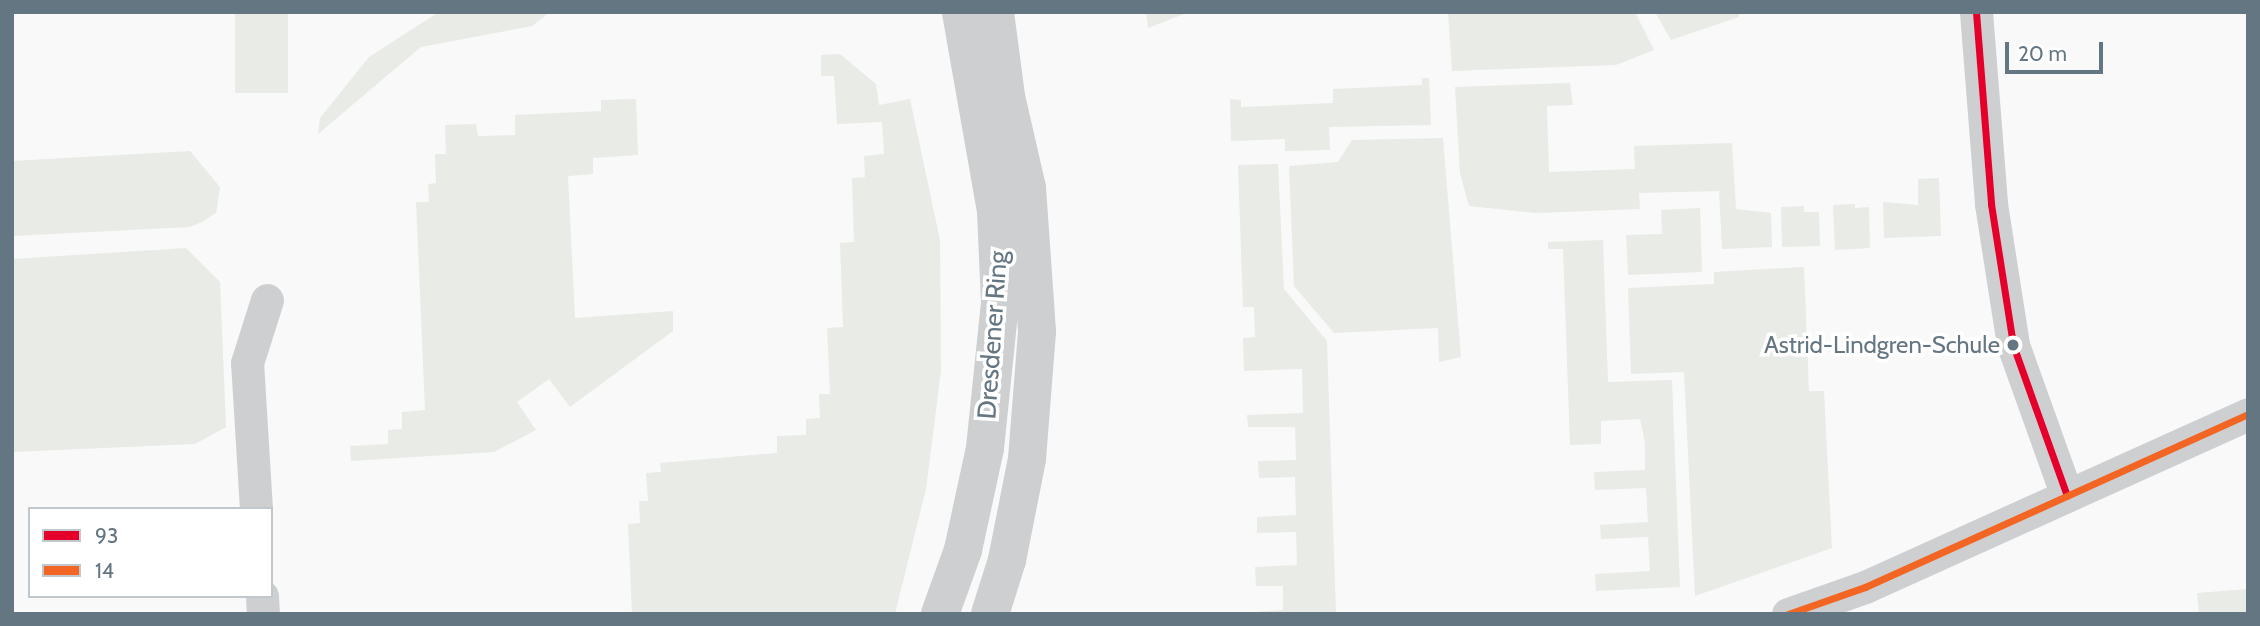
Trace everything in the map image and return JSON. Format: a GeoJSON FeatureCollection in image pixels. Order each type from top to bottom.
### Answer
{"type":"FeatureCollection","features":[{"type":"Feature","properties":{"kind":"street","name":"Dresdener Ring"},"geometry":{"type":"LineString","coordinates":[[940,614],[963,551],[985,448],[999,314],[996,211],[961,12]]}},
{"type":"Feature","properties":{"kind":"street","name":"Dresdener Ring"},"geometry":{"type":"LineString","coordinates":[[990,614],[1007,560],[1027,458],[1037,331],[1029,202],[995,12]]}},
{"type":"Feature","properties":{"kind":"street"},"geometry":{"type":"LineString","coordinates":[[1976,12],[1990,204],[2013,345],[2067,496]]}},
{"type":"Feature","properties":{"kind":"street"},"geometry":{"type":"LineString","coordinates":[[256,507],[247,363],[267,300]]}},
{"type":"Feature","properties":{"kind":"street"},"geometry":{"type":"LineString","coordinates":[[1788,614],[1865,587],[2248,414]]}},
{"type":"Feature","properties":{"kind":"shaded area"},"geometry":{"type":"Polygon","coordinates":[[[235,12],[288,12],[288,93],[235,93],[235,12]]]}},
{"type":"Feature","properties":{"kind":"shaded area"},"geometry":{"type":"Polygon","coordinates":[[[439,12],[550,12],[532,26],[421,47],[318,134],[320,118],[369,57],[439,12]]]}},
{"type":"Feature","properties":{"kind":"shaded area"},"geometry":{"type":"Polygon","coordinates":[[[1146,12],[1189,12],[1148,28],[1146,12]]]}},
{"type":"Feature","properties":{"kind":"shaded area"},"geometry":{"type":"Polygon","coordinates":[[[1448,12],[1635,12],[1654,50],[1616,65],[1452,71],[1448,12]]]}},
{"type":"Feature","properties":{"kind":"shaded area"},"geometry":{"type":"Polygon","coordinates":[[[1655,12],[1739,12],[1739,17],[1671,40],[1655,12]]]}},
{"type":"Feature","properties":{"kind":"shaded area"},"geometry":{"type":"Polygon","coordinates":[[[840,54],[876,84],[879,105],[910,99],[940,240],[941,371],[926,489],[895,614],[632,614],[628,524],[640,523],[639,501],[648,501],[646,473],[661,472],[660,463],[777,453],[777,436],[806,435],[806,419],[820,418],[819,394],[830,394],[827,328],[843,327],[840,243],[854,242],[852,178],[865,177],[864,156],[884,154],[882,122],[837,124],[834,76],[821,76],[821,55],[840,54]]]}},
{"type":"Feature","properties":{"kind":"shaded area"},"geometry":{"type":"Polygon","coordinates":[[[1422,78],[1429,78],[1431,125],[1329,127],[1330,150],[1285,151],[1285,139],[1231,141],[1230,99],[1241,100],[1241,107],[1333,103],[1333,89],[1422,85],[1422,78]]]}},
{"type":"Feature","properties":{"kind":"shaded area"},"geometry":{"type":"Polygon","coordinates":[[[1570,83],[1573,105],[1547,106],[1549,172],[1635,169],[1634,146],[1732,143],[1736,209],[1771,213],[1772,247],[1722,249],[1719,191],[1639,193],[1640,209],[1535,213],[1469,206],[1460,174],[1455,87],[1570,83]]]}},
{"type":"Feature","properties":{"kind":"shaded area"},"geometry":{"type":"Polygon","coordinates":[[[636,99],[638,155],[593,158],[593,174],[568,176],[575,318],[673,311],[673,331],[570,407],[549,379],[517,402],[536,430],[494,452],[351,461],[350,446],[388,444],[388,430],[402,429],[402,412],[425,410],[416,202],[429,202],[428,184],[436,183],[435,154],[446,154],[445,125],[476,124],[478,136],[515,135],[515,115],[601,111],[601,100],[636,99]]]}},
{"type":"Feature","properties":{"kind":"shaded area"},"geometry":{"type":"Polygon","coordinates":[[[1443,138],[1461,357],[1439,362],[1438,328],[1334,333],[1294,286],[1289,166],[1338,162],[1352,140],[1443,138]]]}},
{"type":"Feature","properties":{"kind":"shaded area"},"geometry":{"type":"Polygon","coordinates":[[[190,151],[220,187],[216,213],[202,222],[190,227],[12,236],[12,161],[190,151]]]}},
{"type":"Feature","properties":{"kind":"shaded area"},"geometry":{"type":"Polygon","coordinates":[[[1278,164],[1284,289],[1327,341],[1336,614],[1231,614],[1283,610],[1283,586],[1256,586],[1255,567],[1297,565],[1296,532],[1257,533],[1257,517],[1296,515],[1295,477],[1259,478],[1258,461],[1296,460],[1295,427],[1248,427],[1247,415],[1303,413],[1302,369],[1244,371],[1243,338],[1255,337],[1254,307],[1243,307],[1238,165],[1278,164]]]}},
{"type":"Feature","properties":{"kind":"shaded area"},"geometry":{"type":"Polygon","coordinates":[[[1939,178],[1941,236],[1884,238],[1883,202],[1918,205],[1918,179],[1939,178]]]}},
{"type":"Feature","properties":{"kind":"shaded area"},"geometry":{"type":"Polygon","coordinates":[[[1855,204],[1855,208],[1869,207],[1870,248],[1835,250],[1833,205],[1855,204]]]}},
{"type":"Feature","properties":{"kind":"shaded area"},"geometry":{"type":"Polygon","coordinates":[[[1804,206],[1804,212],[1819,212],[1820,246],[1782,247],[1781,207],[1804,206]]]}},
{"type":"Feature","properties":{"kind":"shaded area"},"geometry":{"type":"Polygon","coordinates":[[[1700,208],[1702,272],[1628,275],[1626,235],[1662,234],[1661,210],[1700,208]]]}},
{"type":"Feature","properties":{"kind":"shaded area"},"geometry":{"type":"Polygon","coordinates":[[[1603,240],[1608,382],[1672,380],[1680,587],[1596,591],[1595,574],[1650,571],[1648,537],[1601,539],[1600,525],[1648,522],[1646,488],[1595,490],[1594,472],[1645,470],[1645,443],[1640,419],[1601,421],[1601,444],[1570,445],[1563,249],[1548,249],[1548,242],[1603,240]]]}},
{"type":"Feature","properties":{"kind":"shaded area"},"geometry":{"type":"Polygon","coordinates":[[[186,248],[220,282],[226,427],[195,444],[12,452],[12,259],[186,248]]]}},
{"type":"Feature","properties":{"kind":"shaded area"},"geometry":{"type":"Polygon","coordinates":[[[1804,267],[1809,391],[1824,391],[1832,548],[1695,596],[1684,372],[1631,374],[1628,288],[1714,284],[1714,272],[1804,267]]]}},
{"type":"Feature","properties":{"kind":"shaded area"},"geometry":{"type":"Polygon","coordinates":[[[2248,589],[2248,614],[2199,614],[2197,593],[2248,589]]]}},
{"type":"Feature","properties":{"kind":"transit line","name":"93"},"geometry":{"type":"LineString","coordinates":[[1976,12],[1991,204],[2013,345],[2067,496]]}},
{"type":"Feature","properties":{"kind":"transit line","name":"14"},"geometry":{"type":"LineString","coordinates":[[1788,614],[1865,587],[2248,414]]}},
{"type":"Feature","properties":{"kind":"place","name":"Astrid-Lindgren-Schule"},"geometry":{"type":"Point","coordinates":[2013,345]}}]}
